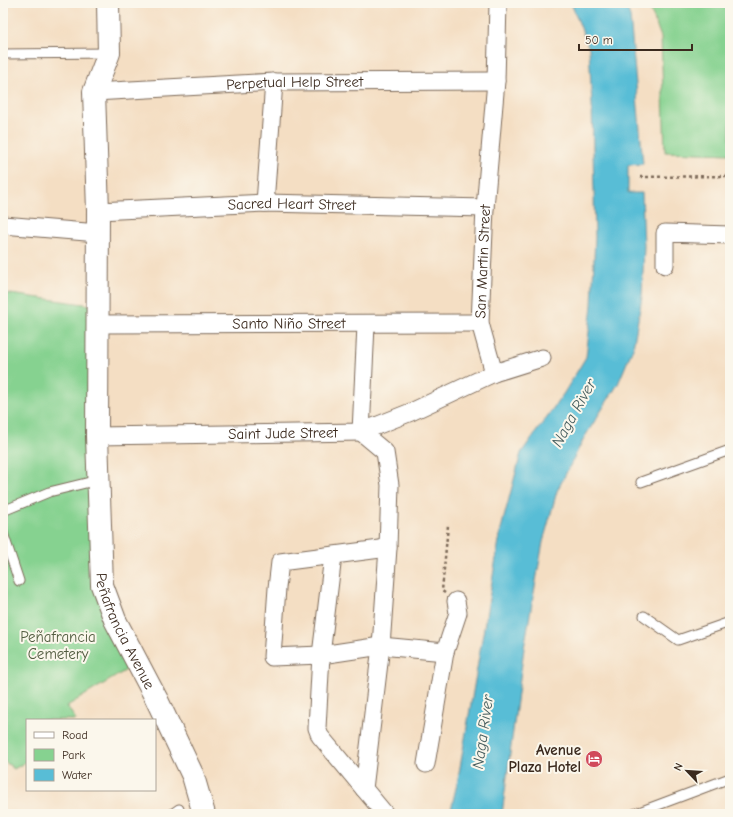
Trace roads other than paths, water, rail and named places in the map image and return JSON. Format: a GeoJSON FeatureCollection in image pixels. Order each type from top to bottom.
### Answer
{"type":"FeatureCollection","features":[{"type":"Feature","properties":{"kind":"main road"},"geometry":{"type":"LineString","coordinates":[[94,92],[109,53],[108,3]]}},
{"type":"Feature","properties":{"kind":"main road","name":"Peñafrancia Avenue"},"geometry":{"type":"LineString","coordinates":[[94,92],[98,211],[97,436],[102,585],[115,620],[156,698],[193,776],[204,814]]}},
{"type":"Feature","properties":{"kind":"street","name":"San Martin Street"},"geometry":{"type":"LineString","coordinates":[[494,373],[480,323],[485,208],[496,81],[498,3]]}},
{"type":"Feature","properties":{"kind":"street","name":"Perpetual Help Street"},"geometry":{"type":"LineString","coordinates":[[94,92],[274,82],[496,81]]}},
{"type":"Feature","properties":{"kind":"street"},"geometry":{"type":"LineString","coordinates":[[265,203],[274,82]]}},
{"type":"Feature","properties":{"kind":"street","name":"Sacred Heart Street"},"geometry":{"type":"LineString","coordinates":[[98,211],[265,203],[485,208]]}},
{"type":"Feature","properties":{"kind":"street"},"geometry":{"type":"LineString","coordinates":[[3,225],[98,233]]}},
{"type":"Feature","properties":{"kind":"street"},"geometry":{"type":"LineString","coordinates":[[665,265],[665,233],[730,235]]}},
{"type":"Feature","properties":{"kind":"street","name":"Santo Niño Street"},"geometry":{"type":"LineString","coordinates":[[98,324],[366,325],[480,323]]}},
{"type":"Feature","properties":{"kind":"street"},"geometry":{"type":"LineString","coordinates":[[361,432],[366,325]]}},
{"type":"Feature","properties":{"kind":"street"},"geometry":{"type":"LineString","coordinates":[[361,432],[411,412],[494,373],[542,358]]}},
{"type":"Feature","properties":{"kind":"street"},"geometry":{"type":"LineString","coordinates":[[361,432],[385,452],[390,485],[388,548],[381,646],[364,789]]}},
{"type":"Feature","properties":{"kind":"street","name":"Saint Jude Street"},"geometry":{"type":"LineString","coordinates":[[97,436],[361,432]]}},
{"type":"Feature","properties":{"kind":"street"},"geometry":{"type":"LineString","coordinates":[[388,548],[280,562],[276,588],[272,657],[321,655],[381,646],[445,652]]}},
{"type":"Feature","properties":{"kind":"street"},"geometry":{"type":"LineString","coordinates":[[333,556],[321,655],[318,728],[320,736],[385,814]]}},
{"type":"Feature","properties":{"kind":"street"},"geometry":{"type":"LineString","coordinates":[[426,764],[445,652],[458,613],[456,601]]}},
{"type":"Feature","properties":{"kind":"lane"},"geometry":{"type":"LineString","coordinates":[[3,54],[109,53]]}},
{"type":"Feature","properties":{"kind":"lane"},"geometry":{"type":"LineString","coordinates":[[641,482],[730,450]]}},
{"type":"Feature","properties":{"kind":"lane"},"geometry":{"type":"LineString","coordinates":[[3,511],[48,492],[98,480]]}},
{"type":"Feature","properties":{"kind":"lane"},"geometry":{"type":"LineString","coordinates":[[3,533],[19,581]]}},
{"type":"Feature","properties":{"kind":"lane"},"geometry":{"type":"LineString","coordinates":[[644,616],[678,640],[730,622]]}},
{"type":"Feature","properties":{"kind":"lane"},"geometry":{"type":"LineString","coordinates":[[634,814],[730,778]]}},
{"type":"Feature","properties":{"kind":"lane"},"geometry":{"type":"LineString","coordinates":[[172,814],[179,809],[180,814]]}},
{"type":"Feature","properties":{"kind":"water","name":"Naga River"},"geometry":{"type":"Polygon","coordinates":[[[571,3],[625,3],[630,16],[643,164],[628,165],[628,193],[642,193],[644,246],[642,297],[633,348],[618,384],[584,438],[557,491],[543,542],[524,648],[502,814],[450,814],[458,779],[501,529],[521,453],[564,393],[586,357],[592,305],[595,237],[592,105],[589,48],[571,3]]]}},
{"type":"Feature","properties":{"kind":"place","name":"Avenue Plaza Hotel"},"geometry":{"type":"Point","coordinates":[594,759]}},
{"type":"Feature","properties":{"kind":"park label","name":"Peñafrancia Cemetery"},"geometry":{"type":"Point","coordinates":[58,646]}}]}
